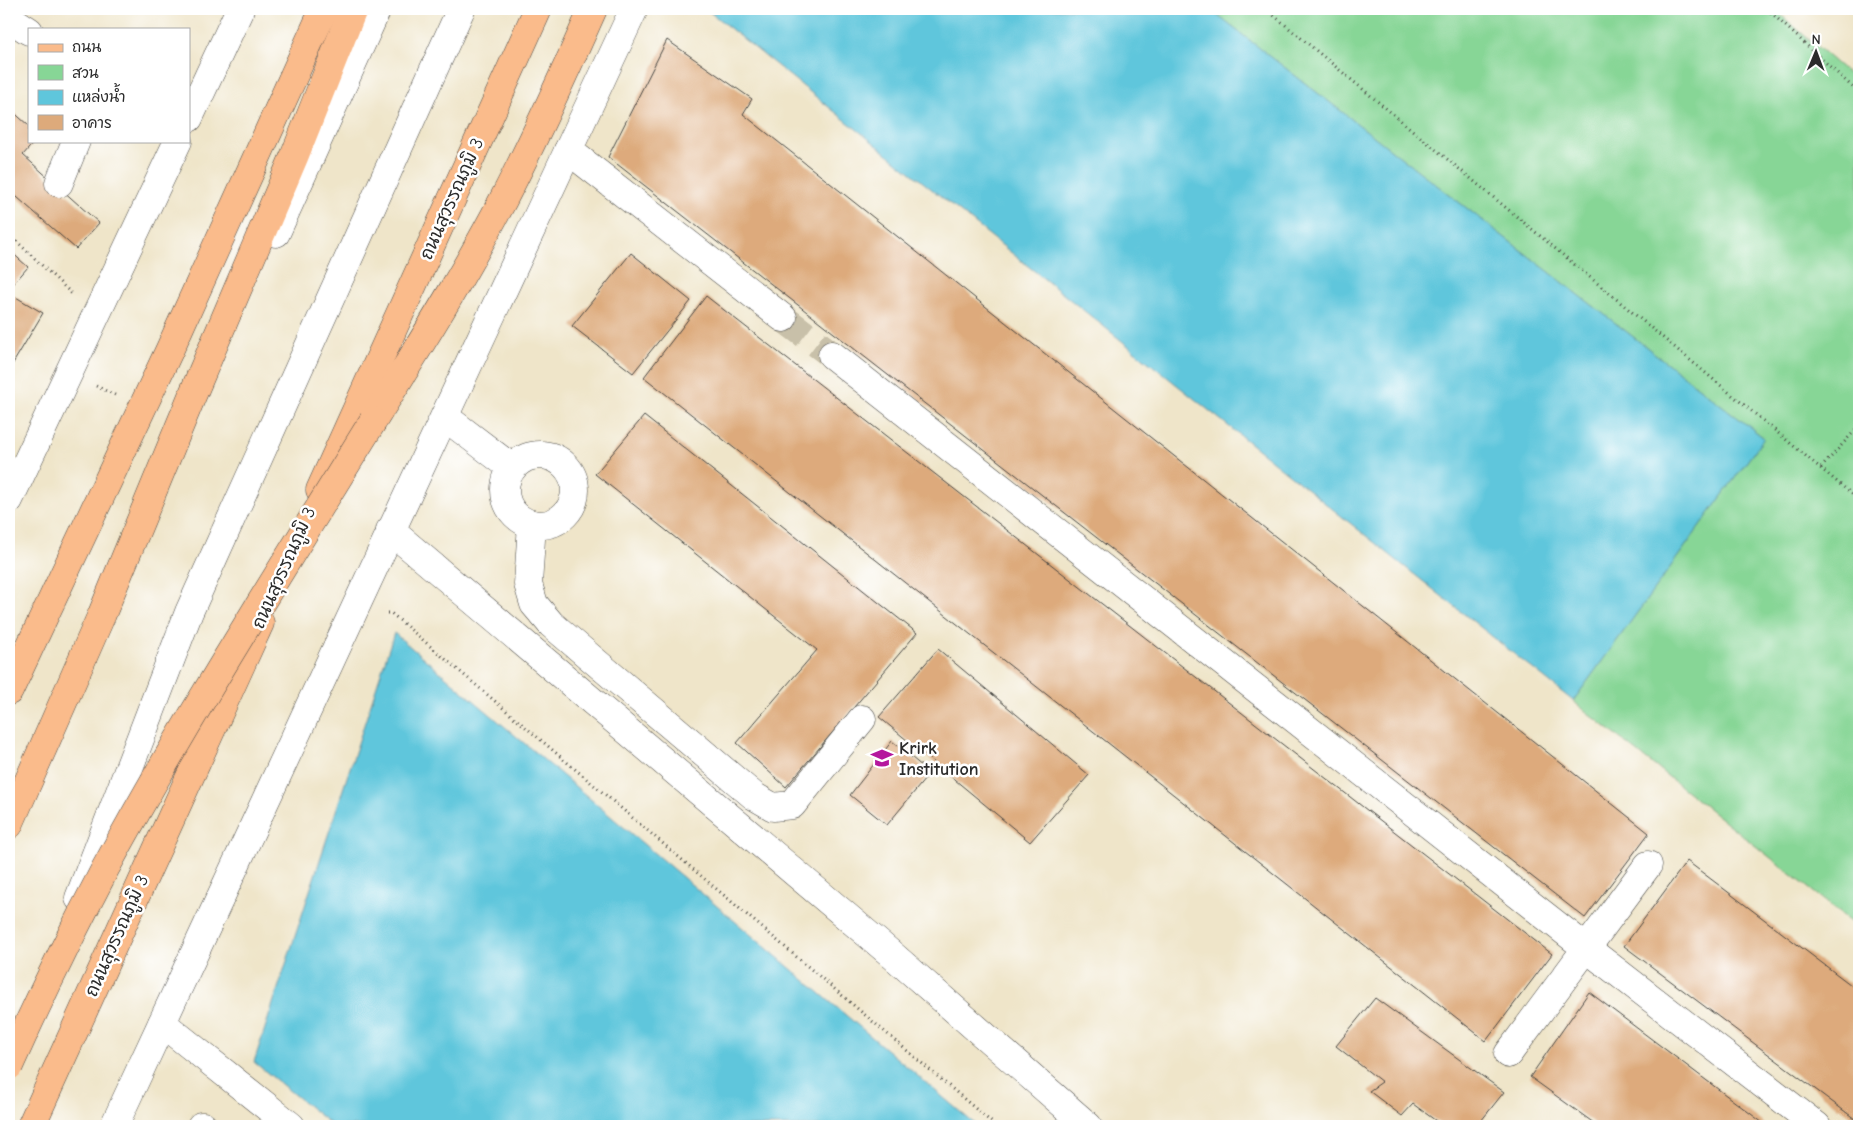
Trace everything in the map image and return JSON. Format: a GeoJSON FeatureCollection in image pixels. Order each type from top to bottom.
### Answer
{"type":"FeatureCollection","features":[{"type":"Feature","properties":{"kind":"main road"},"geometry":{"type":"LineString","coordinates":[[9,691],[143,407],[324,9]]}},
{"type":"Feature","properties":{"kind":"main road"},"geometry":{"type":"LineString","coordinates":[[9,825],[102,614],[294,157],[353,9]]}},
{"type":"Feature","properties":{"kind":"main road","name":"ถนนสุวรรณภูมิ 3"},"geometry":{"type":"LineString","coordinates":[[31,1126],[538,9]]}},
{"type":"Feature","properties":{"kind":"main road"},"geometry":{"type":"LineString","coordinates":[[9,1066],[43,990],[105,869],[161,770],[224,663],[443,306],[504,199],[593,9]]}},
{"type":"Feature","properties":{"kind":"street"},"geometry":{"type":"LineString","coordinates":[[190,116],[240,9]]}},
{"type":"Feature","properties":{"kind":"street"},"geometry":{"type":"LineString","coordinates":[[102,614],[377,9]]}},
{"type":"Feature","properties":{"kind":"street"},"geometry":{"type":"LineString","coordinates":[[43,990],[189,612],[461,9]]}},
{"type":"Feature","properties":{"kind":"street"},"geometry":{"type":"LineString","coordinates":[[114,1126],[634,9]]}},
{"type":"Feature","properties":{"kind":"street"},"geometry":{"type":"LineString","coordinates":[[9,18],[28,30]]}},
{"type":"Feature","properties":{"kind":"street"},"geometry":{"type":"LineString","coordinates":[[59,183],[76,142]]}},
{"type":"Feature","properties":{"kind":"street"},"geometry":{"type":"LineString","coordinates":[[9,500],[178,142]]}},
{"type":"Feature","properties":{"kind":"street"},"geometry":{"type":"LineString","coordinates":[[568,150],[784,318]]}},
{"type":"Feature","properties":{"kind":"street"},"geometry":{"type":"LineString","coordinates":[[832,355],[1586,948],[1818,1126]]}},
{"type":"Feature","properties":{"kind":"street"},"geometry":{"type":"LineString","coordinates":[[445,417],[512,468]]}},
{"type":"Feature","properties":{"kind":"street"},"geometry":{"type":"LineString","coordinates":[[542,455],[554,458],[571,472],[575,483],[575,494],[572,505],[565,515],[555,522],[543,525],[532,524],[512,512],[506,501],[504,490],[506,478],[520,460],[542,455]]}},
{"type":"Feature","properties":{"kind":"street"},"geometry":{"type":"LineString","coordinates":[[532,524],[528,584],[534,604],[550,624],[754,796],[773,807],[792,805],[862,719]]}},
{"type":"Feature","properties":{"kind":"street"},"geometry":{"type":"LineString","coordinates":[[390,530],[890,954],[1088,1126]]}},
{"type":"Feature","properties":{"kind":"street"},"geometry":{"type":"LineString","coordinates":[[1508,1054],[1648,865]]}},
{"type":"Feature","properties":{"kind":"street"},"geometry":{"type":"LineString","coordinates":[[162,1023],[291,1126]]}},
{"type":"Feature","properties":{"kind":"path"},"geometry":{"type":"LineString","coordinates":[[1266,9],[1859,500]]}},
{"type":"Feature","properties":{"kind":"path"},"geometry":{"type":"LineString","coordinates":[[1767,9],[1859,92]]}},
{"type":"Feature","properties":{"kind":"path"},"geometry":{"type":"LineString","coordinates":[[9,234],[95,316]]}},
{"type":"Feature","properties":{"kind":"path"},"geometry":{"type":"LineString","coordinates":[[68,374],[143,407]]}},
{"type":"Feature","properties":{"kind":"path"},"geometry":{"type":"LineString","coordinates":[[1821,468],[1859,426]]}},
{"type":"Feature","properties":{"kind":"path"},"geometry":{"type":"LineString","coordinates":[[354,609],[391,613],[996,1126]]}},
{"type":"Feature","properties":{"kind":"green space"},"geometry":{"type":"Polygon","coordinates":[[[1209,9],[1774,9],[1859,83],[1859,928],[1573,701],[1764,438],[1209,9]]]}},
{"type":"Feature","properties":{"kind":"water"},"geometry":{"type":"Polygon","coordinates":[[[706,9],[1209,9],[1764,438],[1573,701],[706,9]]]}},
{"type":"Feature","properties":{"kind":"water"},"geometry":{"type":"Polygon","coordinates":[[[394,633],[977,1126],[333,1126],[254,1062],[394,633]]]}},
{"type":"Feature","properties":{"kind":"building"},"geometry":{"type":"Polygon","coordinates":[[[667,40],[752,99],[743,114],[1649,833],[1585,918],[608,157],[667,40]]]}},
{"type":"Feature","properties":{"kind":"building"},"geometry":{"type":"Polygon","coordinates":[[[9,108],[28,125],[28,142],[34,142],[23,155],[99,223],[76,249],[9,190],[9,108]]]}},
{"type":"Feature","properties":{"kind":"building"},"geometry":{"type":"Polygon","coordinates":[[[9,250],[28,267],[9,289],[9,250]]]}},
{"type":"Feature","properties":{"kind":"building"},"geometry":{"type":"Polygon","coordinates":[[[631,253],[691,301],[633,373],[572,326],[631,253]]]}},
{"type":"Feature","properties":{"kind":"building"},"geometry":{"type":"Polygon","coordinates":[[[9,293],[43,313],[9,370],[9,293]]]}},
{"type":"Feature","properties":{"kind":"building"},"geometry":{"type":"Polygon","coordinates":[[[706,296],[1552,954],[1486,1041],[644,377],[706,296]]]}},
{"type":"Feature","properties":{"kind":"building"},"geometry":{"type":"Polygon","coordinates":[[[644,416],[917,633],[786,787],[737,743],[817,650],[595,474],[644,416]]]}},
{"type":"Feature","properties":{"kind":"building"},"geometry":{"type":"Polygon","coordinates":[[[938,649],[1089,775],[1030,842],[879,717],[938,649]]]}},
{"type":"Feature","properties":{"kind":"building"},"geometry":{"type":"Polygon","coordinates":[[[892,741],[930,773],[887,825],[850,795],[892,741]]]}},
{"type":"Feature","properties":{"kind":"building"},"geometry":{"type":"Polygon","coordinates":[[[1687,861],[1859,991],[1859,1122],[1624,946],[1687,861]]]}},
{"type":"Feature","properties":{"kind":"building"},"geometry":{"type":"Polygon","coordinates":[[[1589,992],[1767,1126],[1598,1126],[1530,1077],[1589,992]]]}},
{"type":"Feature","properties":{"kind":"building"},"geometry":{"type":"Polygon","coordinates":[[[1375,998],[1504,1092],[1477,1126],[1443,1126],[1413,1104],[1402,1116],[1369,1091],[1382,1082],[1336,1046],[1375,998]]]}},
{"type":"Feature","properties":{"kind":"tunnel"},"geometry":{"type":"LineString","coordinates":[[783,318],[832,355]]}},
{"type":"Feature","properties":{"kind":"place","name":"Krirk Institution"},"geometry":{"type":"Point","coordinates":[882,758]}}]}
